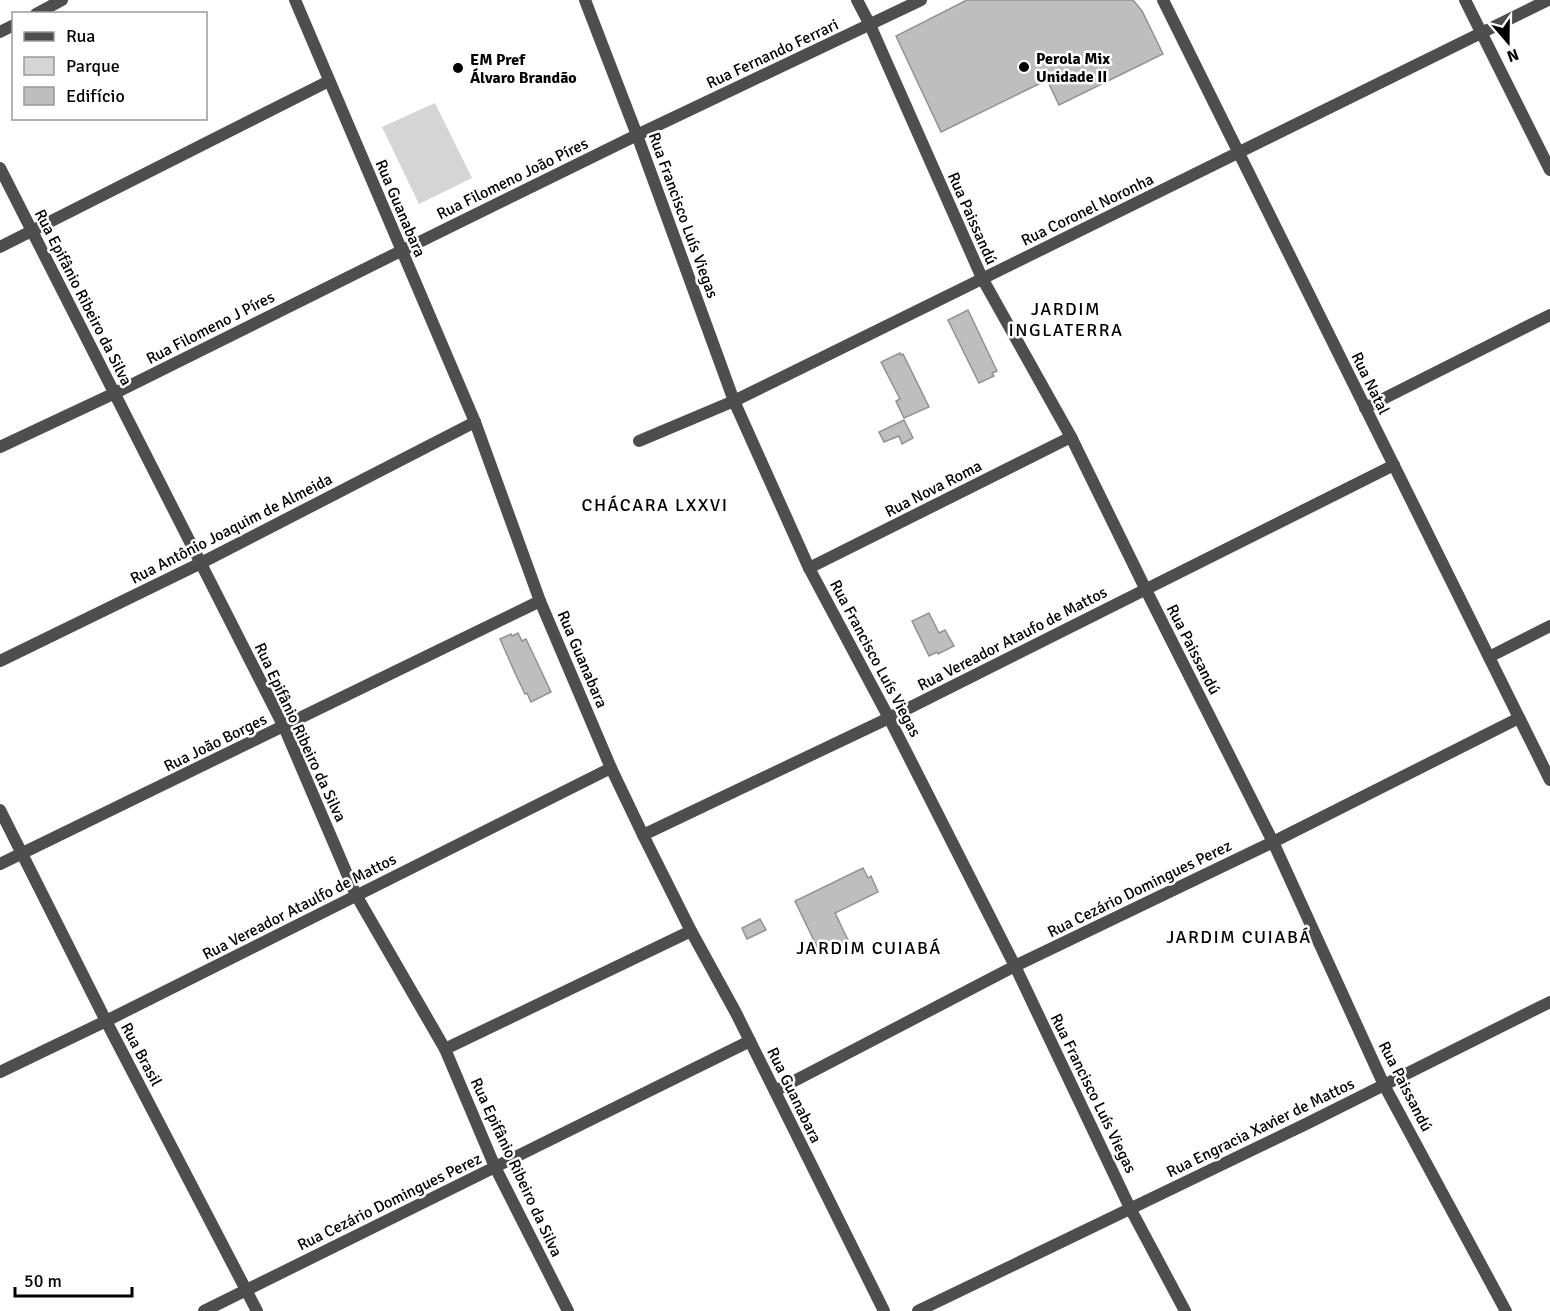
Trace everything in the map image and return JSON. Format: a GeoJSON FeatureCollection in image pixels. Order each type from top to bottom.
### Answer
{"type":"FeatureCollection","features":[{"type":"Feature","properties":{"kind":"street"},"geometry":{"type":"LineString","coordinates":[[40,12],[62,0]]}},
{"type":"Feature","properties":{"kind":"street","name":"Rua Guanabara"},"geometry":{"type":"LineString","coordinates":[[295,0],[475,422],[540,601],[612,768],[691,931],[750,1041],[884,1311]]}},
{"type":"Feature","properties":{"kind":"street","name":"Rua Francisco Luís Viegas"},"geometry":{"type":"LineString","coordinates":[[585,0],[734,401],[809,568],[890,718],[1015,966],[1130,1208],[1185,1311]]}},
{"type":"Feature","properties":{"kind":"street","name":"Rua Paissandú"},"geometry":{"type":"LineString","coordinates":[[857,0],[982,279],[1071,437],[1273,842],[1384,1085],[1506,1311]]}},
{"type":"Feature","properties":{"kind":"street","name":"Rua Fernando Ferrari"},"geometry":{"type":"LineString","coordinates":[[637,135],[921,0]]}},
{"type":"Feature","properties":{"kind":"street","name":"Rua Natal"},"geometry":{"type":"LineString","coordinates":[[1163,0],[1550,780]]}},
{"type":"Feature","properties":{"kind":"street"},"geometry":{"type":"LineString","coordinates":[[1465,0],[1550,170]]}},
{"type":"Feature","properties":{"kind":"street","name":"Rua Coronel Noronha"},"geometry":{"type":"LineString","coordinates":[[639,441],[734,401],[1548,0]]}},
{"type":"Feature","properties":{"kind":"street"},"geometry":{"type":"LineString","coordinates":[[0,247],[329,81]]}},
{"type":"Feature","properties":{"kind":"street","name":"Rua Filomeno João Píres"},"geometry":{"type":"LineString","coordinates":[[401,250],[637,135]]}},
{"type":"Feature","properties":{"kind":"street","name":"Rua Epifânio Ribeiro da Silva"},"geometry":{"type":"LineString","coordinates":[[0,168],[284,728],[356,895],[445,1049],[495,1167],[568,1311]]}},
{"type":"Feature","properties":{"kind":"street","name":"Rua Filomeno J Píres"},"geometry":{"type":"LineString","coordinates":[[0,447],[115,393],[401,250]]}},
{"type":"Feature","properties":{"kind":"street"},"geometry":{"type":"LineString","coordinates":[[1365,408],[1550,315]]}},
{"type":"Feature","properties":{"kind":"street","name":"Rua Antônio Joaquim de Almeida"},"geometry":{"type":"LineString","coordinates":[[0,661],[201,564],[475,422]]}},
{"type":"Feature","properties":{"kind":"street","name":"Rua Nova Roma"},"geometry":{"type":"LineString","coordinates":[[809,568],[1071,437]]}},
{"type":"Feature","properties":{"kind":"street","name":"Rua Vereador Ataufo de Mattos"},"geometry":{"type":"LineString","coordinates":[[643,835],[890,718],[1394,465]]}},
{"type":"Feature","properties":{"kind":"street","name":"Rua João Borges"},"geometry":{"type":"LineString","coordinates":[[0,864],[284,728],[540,601]]}},
{"type":"Feature","properties":{"kind":"street"},"geometry":{"type":"LineString","coordinates":[[1489,657],[1550,626]]}},
{"type":"Feature","properties":{"kind":"street","name":"Rua Cezário Domingues Perez"},"geometry":{"type":"LineString","coordinates":[[775,1091],[1015,966],[1273,842],[1519,718]]}},
{"type":"Feature","properties":{"kind":"street","name":"Rua Vereador Ataulfo de Mattos"},"geometry":{"type":"LineString","coordinates":[[0,1072],[612,768]]}},
{"type":"Feature","properties":{"kind":"street","name":"Rua Brasil"},"geometry":{"type":"LineString","coordinates":[[0,810],[106,1021],[257,1311]]}},
{"type":"Feature","properties":{"kind":"street"},"geometry":{"type":"LineString","coordinates":[[445,1049],[691,931]]}},
{"type":"Feature","properties":{"kind":"street","name":"Rua Engracia Xavier de Mattos"},"geometry":{"type":"LineString","coordinates":[[918,1311],[1297,1128],[1550,1002]]}},
{"type":"Feature","properties":{"kind":"street","name":"Rua Cezário Domingues Perez"},"geometry":{"type":"LineString","coordinates":[[204,1311],[750,1041]]}},
{"type":"Feature","properties":{"kind":"green space"},"geometry":{"type":"Polygon","coordinates":[[[435,103],[472,178],[419,204],[382,127],[435,103]]]}},
{"type":"Feature","properties":{"kind":"building","name":"Perola Mix Unidade II"},"geometry":{"type":"Polygon","coordinates":[[[967,0],[1133,0],[1142,11],[1163,54],[1059,105],[1047,80],[941,132],[896,36],[967,0]]]}},
{"type":"Feature","properties":{"kind":"building"},"geometry":{"type":"Polygon","coordinates":[[[968,310],[997,371],[992,373],[994,376],[979,383],[948,320],[968,310]]]}},
{"type":"Feature","properties":{"kind":"building"},"geometry":{"type":"Polygon","coordinates":[[[900,353],[903,354],[929,407],[904,418],[896,401],[900,399],[881,362],[900,353]]]}},
{"type":"Feature","properties":{"kind":"building"},"geometry":{"type":"Polygon","coordinates":[[[904,420],[913,438],[902,444],[899,436],[884,442],[879,432],[904,420]]]}},
{"type":"Feature","properties":{"kind":"building"},"geometry":{"type":"Polygon","coordinates":[[[929,613],[939,633],[945,630],[954,646],[929,656],[912,621],[929,613]]]}},
{"type":"Feature","properties":{"kind":"building"},"geometry":{"type":"Polygon","coordinates":[[[518,633],[522,641],[526,639],[551,692],[531,702],[527,693],[525,694],[500,639],[518,633]]]}},
{"type":"Feature","properties":{"kind":"building"},"geometry":{"type":"Polygon","coordinates":[[[863,868],[868,878],[871,876],[878,892],[835,913],[848,940],[820,953],[795,901],[863,868]]]}},
{"type":"Feature","properties":{"kind":"building"},"geometry":{"type":"Polygon","coordinates":[[[760,919],[766,930],[747,939],[742,928],[760,919]]]}},
{"type":"Feature","properties":{"kind":"place","name":"Perola Mix Unidade II"},"geometry":{"type":"Point","coordinates":[1024,67]}},
{"type":"Feature","properties":{"kind":"place","name":"EM Pref Álvaro Brandão"},"geometry":{"type":"Point","coordinates":[458,68]}},
{"type":"Feature","properties":{"kind":"district","name":"JARDIM INGLATERRA"},"geometry":{"type":"Point","coordinates":[1066,319]}},
{"type":"Feature","properties":{"kind":"district","name":"CHÁCARA LXXVI"},"geometry":{"type":"Point","coordinates":[655,505]}},
{"type":"Feature","properties":{"kind":"district","name":"JARDIM CUIABÁ"},"geometry":{"type":"Point","coordinates":[1239,937]}},
{"type":"Feature","properties":{"kind":"district","name":"JARDIM CUIABÁ"},"geometry":{"type":"Point","coordinates":[869,948]}}]}
